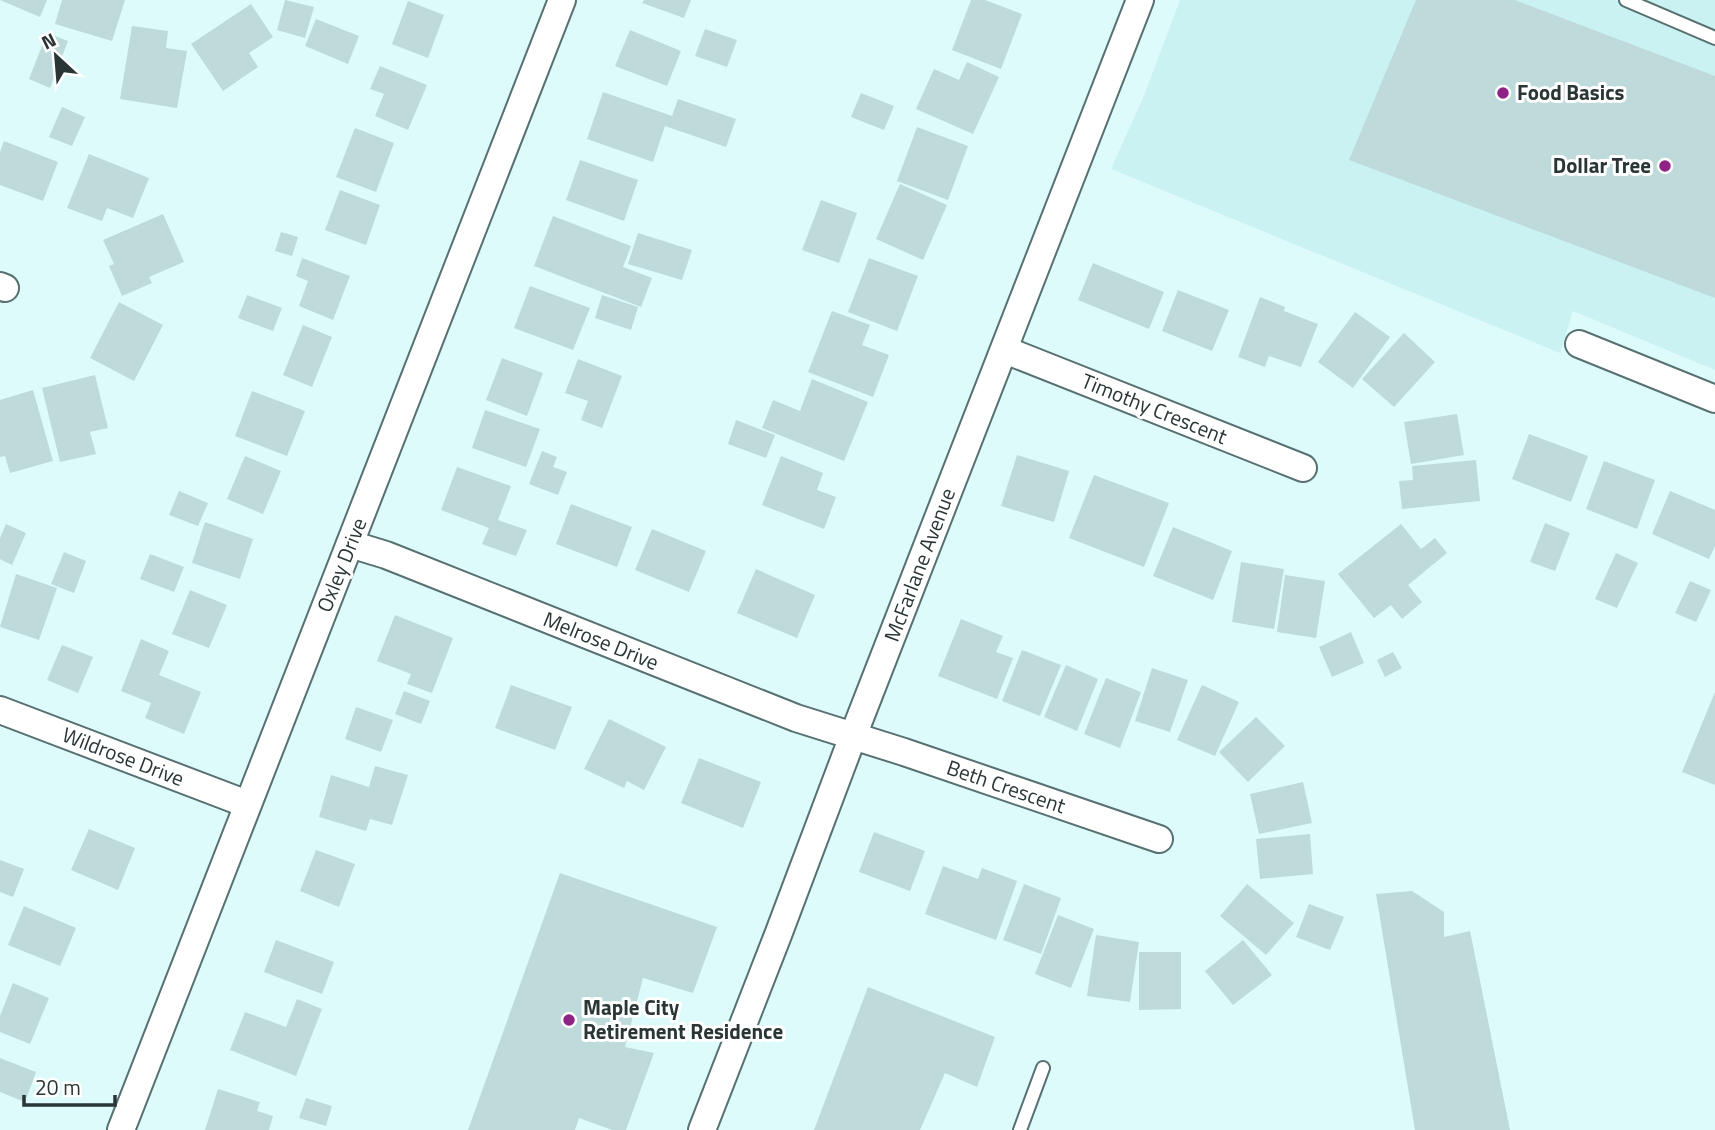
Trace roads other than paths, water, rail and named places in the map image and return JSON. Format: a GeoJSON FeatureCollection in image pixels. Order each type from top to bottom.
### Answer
{"type":"FeatureCollection","features":[{"type":"Feature","properties":{"kind":"street","name":"Oxley Drive"},"geometry":{"type":"LineString","coordinates":[[121,1130],[562,0]]}},
{"type":"Feature","properties":{"kind":"street","name":"McFarlane Avenue"},"geometry":{"type":"LineString","coordinates":[[702,1130],[1140,0]]}},
{"type":"Feature","properties":{"kind":"street"},"geometry":{"type":"LineString","coordinates":[[1580,344],[1715,399]]}},
{"type":"Feature","properties":{"kind":"street","name":"Timothy Crescent"},"geometry":{"type":"LineString","coordinates":[[1005,350],[1303,468]]}},
{"type":"Feature","properties":{"kind":"street","name":"Melrose Drive"},"geometry":{"type":"LineString","coordinates":[[350,544],[386,555],[796,718],[853,736]]}},
{"type":"Feature","properties":{"kind":"street","name":"Wildrose Drive"},"geometry":{"type":"LineString","coordinates":[[0,710],[247,804]]}},
{"type":"Feature","properties":{"kind":"street","name":"Beth Crescent"},"geometry":{"type":"LineString","coordinates":[[853,736],[1159,839]]}},
{"type":"Feature","properties":{"kind":"lane"},"geometry":{"type":"LineString","coordinates":[[1626,0],[1715,38]]}},
{"type":"Feature","properties":{"kind":"lane"},"geometry":{"type":"LineString","coordinates":[[1020,1130],[1042,1068]]}},
{"type":"Feature","properties":{"kind":"place","name":"Food Basics"},"geometry":{"type":"Point","coordinates":[1503,93]}},
{"type":"Feature","properties":{"kind":"place","name":"Dollar Tree"},"geometry":{"type":"Point","coordinates":[1665,166]}},
{"type":"Feature","properties":{"kind":"place","name":"Maple City Retirement Residence"},"geometry":{"type":"Point","coordinates":[569,1020]}}]}
